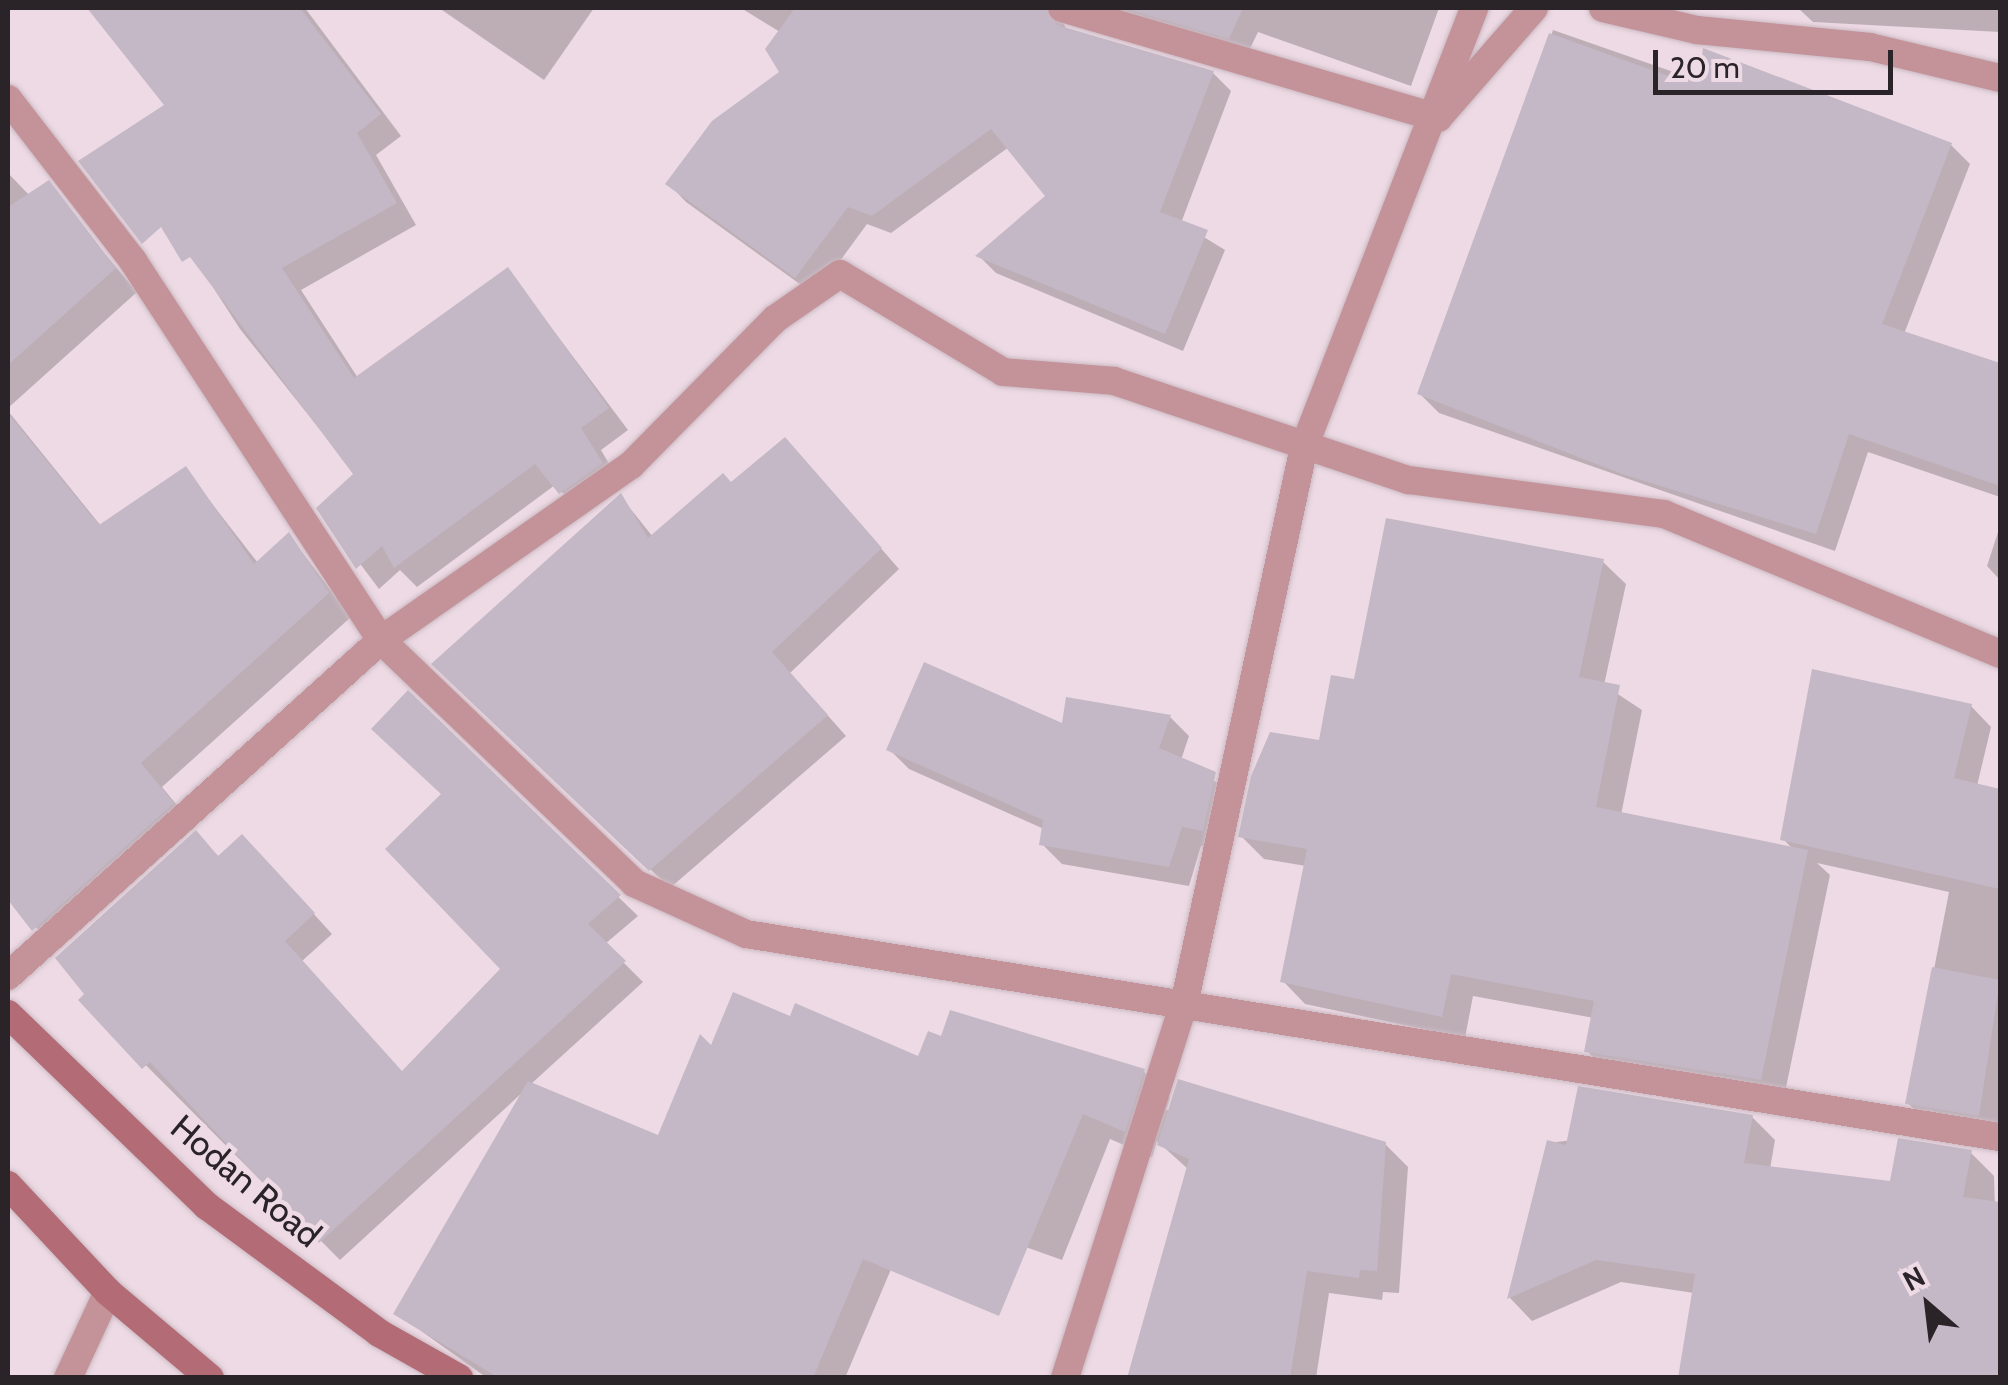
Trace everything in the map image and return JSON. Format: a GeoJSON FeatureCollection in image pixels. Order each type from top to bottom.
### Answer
{"type":"FeatureCollection","features":[{"type":"Feature","properties":{"kind":"main road","name":"Hodan Road"},"geometry":{"type":"LineString","coordinates":[[8,1014],[207,1206],[379,1333],[458,1378]]}},
{"type":"Feature","properties":{"kind":"main road"},"geometry":{"type":"LineString","coordinates":[[8,1186],[108,1292],[210,1378]]}},
{"type":"Feature","properties":{"kind":"street"},"geometry":{"type":"LineString","coordinates":[[1062,8],[1438,118]]}},
{"type":"Feature","properties":{"kind":"street"},"geometry":{"type":"LineString","coordinates":[[1065,1378],[1186,1000],[1304,447],[1438,118],[1474,8]]}},
{"type":"Feature","properties":{"kind":"street"},"geometry":{"type":"LineString","coordinates":[[1438,118],[1534,8]]}},
{"type":"Feature","properties":{"kind":"street"},"geometry":{"type":"LineString","coordinates":[[1603,8],[1697,30],[1870,46],[2000,78]]}},
{"type":"Feature","properties":{"kind":"street"},"geometry":{"type":"LineString","coordinates":[[8,99],[132,261],[381,640],[634,883],[746,934],[1186,1000],[2000,1136]]}},
{"type":"Feature","properties":{"kind":"street"},"geometry":{"type":"LineString","coordinates":[[8,976],[381,640],[631,465],[775,319],[840,274],[1003,372],[1114,381],[1410,480],[1664,514],[2000,654]]}},
{"type":"Feature","properties":{"kind":"street"},"geometry":{"type":"LineString","coordinates":[[68,1378],[108,1292]]}},
{"type":"Feature","properties":{"kind":"building"},"geometry":{"type":"Polygon","coordinates":[[[87,8],[300,8],[381,114],[357,133],[397,203],[282,268],[354,378],[508,267],[609,408],[581,428],[603,463],[559,494],[535,464],[394,568],[382,546],[356,569],[316,508],[353,474],[190,257],[182,262],[161,227],[142,244],[78,161],[164,105],[87,8]]]}},
{"type":"Feature","properties":{"kind":"building"},"geometry":{"type":"Polygon","coordinates":[[[795,8],[1045,8],[1057,25],[1214,71],[1160,212],[1208,230],[1165,334],[975,256],[1045,196],[991,129],[872,216],[848,207],[795,278],[665,184],[712,121],[779,72],[765,49],[795,8]]]}},
{"type":"Feature","properties":{"kind":"building"},"geometry":{"type":"Polygon","coordinates":[[[1123,8],[1243,8],[1229,39],[1123,8]]]}},
{"type":"Feature","properties":{"kind":"building"},"geometry":{"type":"Polygon","coordinates":[[[1549,33],[1671,77],[1674,70],[1699,78],[1703,48],[1952,143],[1882,324],[2000,363],[2000,486],[1849,434],[1816,534],[1622,474],[1417,394],[1549,33]]]}},
{"type":"Feature","properties":{"kind":"building"},"geometry":{"type":"Polygon","coordinates":[[[49,180],[116,268],[8,365],[8,207],[49,180]]]}},
{"type":"Feature","properties":{"kind":"building"},"geometry":{"type":"Polygon","coordinates":[[[8,413],[99,525],[186,466],[254,564],[289,532],[329,593],[141,763],[174,803],[32,931],[8,900],[8,413]]]}},
{"type":"Feature","properties":{"kind":"building"},"geometry":{"type":"Polygon","coordinates":[[[785,437],[882,548],[772,652],[828,715],[649,871],[431,664],[621,493],[648,538],[723,473],[731,482],[785,437]]]}},
{"type":"Feature","properties":{"kind":"building"},"geometry":{"type":"Polygon","coordinates":[[[1386,518],[1604,559],[1579,677],[1620,685],[1596,807],[1808,850],[1761,1080],[1584,1052],[1594,1001],[1451,974],[1442,1017],[1280,982],[1307,849],[1238,837],[1251,776],[1270,732],[1319,740],[1331,675],[1354,679],[1386,518]]]}},
{"type":"Feature","properties":{"kind":"building"},"geometry":{"type":"Polygon","coordinates":[[[924,662],[1062,723],[1066,697],[1171,715],[1159,748],[1216,772],[1203,831],[1182,827],[1169,867],[1039,845],[1043,820],[886,750],[924,662]]]}},
{"type":"Feature","properties":{"kind":"building"},"geometry":{"type":"Polygon","coordinates":[[[1812,669],[1972,704],[1954,778],[2000,789],[2000,889],[1780,840],[1812,669]]]}},
{"type":"Feature","properties":{"kind":"building"},"geometry":{"type":"Polygon","coordinates":[[[408,690],[621,895],[588,924],[626,961],[319,1243],[150,1062],[142,1069],[78,1000],[84,994],[55,958],[196,830],[218,856],[242,834],[315,913],[285,941],[402,1071],[500,969],[385,849],[441,794],[371,729],[408,690]]]}},
{"type":"Feature","properties":{"kind":"building"},"geometry":{"type":"Polygon","coordinates":[[[1932,967],[2000,980],[1979,1116],[1905,1104],[1932,967]]]}},
{"type":"Feature","properties":{"kind":"building"},"geometry":{"type":"Polygon","coordinates":[[[733,992],[790,1016],[795,1003],[918,1056],[928,1031],[941,1036],[950,1010],[1145,1069],[1125,1132],[1083,1114],[999,1316],[863,1259],[813,1378],[499,1378],[393,1314],[528,1081],[658,1135],[700,1034],[711,1045],[733,992]]]}},
{"type":"Feature","properties":{"kind":"building"},"geometry":{"type":"Polygon","coordinates":[[[1178,1079],[1386,1142],[1377,1271],[1360,1270],[1359,1278],[1307,1271],[1290,1378],[1127,1378],[1189,1159],[1157,1145],[1178,1079]]]}},
{"type":"Feature","properties":{"kind":"building"},"geometry":{"type":"Polygon","coordinates":[[[1578,1086],[1753,1115],[1744,1163],[1890,1181],[1898,1138],[1972,1150],[1963,1197],[2000,1202],[2000,1378],[1678,1378],[1695,1274],[1596,1260],[1507,1299],[1547,1140],[1566,1145],[1578,1086]]]}}]}
